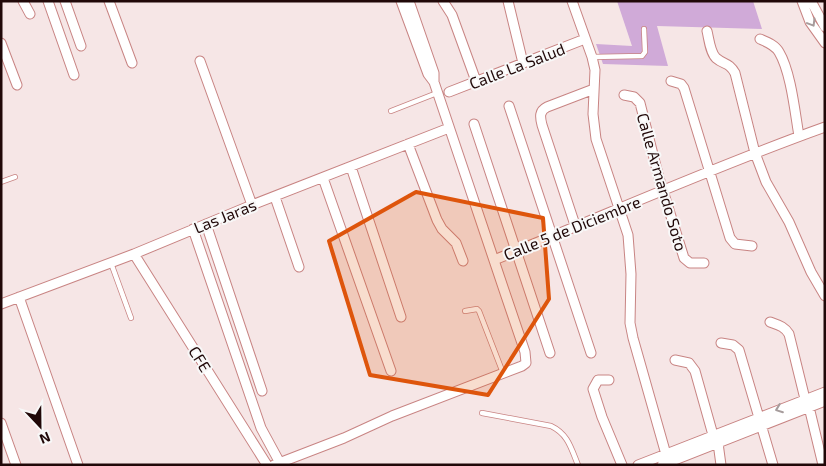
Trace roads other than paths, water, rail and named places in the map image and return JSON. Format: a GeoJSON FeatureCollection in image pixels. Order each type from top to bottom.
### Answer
{"type":"FeatureCollection","features":[{"type":"Feature","properties":{"kind":"street"},"geometry":{"type":"LineString","coordinates":[[23,1],[30,14]]}},
{"type":"Feature","properties":{"kind":"street"},"geometry":{"type":"LineString","coordinates":[[48,1],[74,75]]}},
{"type":"Feature","properties":{"kind":"street"},"geometry":{"type":"LineString","coordinates":[[65,1],[81,46]]}},
{"type":"Feature","properties":{"kind":"street"},"geometry":{"type":"LineString","coordinates":[[109,1],[132,63]]}},
{"type":"Feature","properties":{"kind":"street","name":"Calle 5 de Diciembre"},"geometry":{"type":"LineString","coordinates":[[401,1],[428,74],[434,82]]}},
{"type":"Feature","properties":{"kind":"street","name":"Calle 5 de Diciembre"},"geometry":{"type":"LineString","coordinates":[[409,1],[434,73],[437,94],[494,260],[576,228],[711,171],[825,127]]}},
{"type":"Feature","properties":{"kind":"street"},"geometry":{"type":"LineString","coordinates":[[443,1],[452,15],[476,81]]}},
{"type":"Feature","properties":{"kind":"street"},"geometry":{"type":"LineString","coordinates":[[508,1],[524,63]]}},
{"type":"Feature","properties":{"kind":"street"},"geometry":{"type":"LineString","coordinates":[[572,1],[595,70],[593,114],[595,133],[628,235],[632,338],[666,461]]}},
{"type":"Feature","properties":{"kind":"street"},"geometry":{"type":"LineString","coordinates":[[809,3],[825,27]]}},
{"type":"Feature","properties":{"kind":"street"},"geometry":{"type":"LineString","coordinates":[[809,3],[810,22],[825,43]]}},
{"type":"Feature","properties":{"kind":"street"},"geometry":{"type":"LineString","coordinates":[[708,31],[713,54],[719,60],[729,65],[735,73],[756,153],[766,182],[789,222],[811,272],[825,296]]}},
{"type":"Feature","properties":{"kind":"street","name":"Calle La Salud"},"geometry":{"type":"LineString","coordinates":[[449,92],[585,39]]}},
{"type":"Feature","properties":{"kind":"street"},"geometry":{"type":"LineString","coordinates":[[760,39],[773,46],[780,54],[787,75],[799,136]]}},
{"type":"Feature","properties":{"kind":"street"},"geometry":{"type":"LineString","coordinates":[[1,43],[18,85]]}},
{"type":"Feature","properties":{"kind":"street"},"geometry":{"type":"LineString","coordinates":[[200,61],[252,205]]}},
{"type":"Feature","properties":{"kind":"street"},"geometry":{"type":"LineString","coordinates":[[671,80],[681,84],[684,88],[732,242],[738,245],[752,246]]}},
{"type":"Feature","properties":{"kind":"street"},"geometry":{"type":"LineString","coordinates":[[576,228],[540,118],[541,112],[547,107],[594,89]]}},
{"type":"Feature","properties":{"kind":"street","name":"Calle Armando Soto"},"geometry":{"type":"LineString","coordinates":[[624,95],[634,97],[640,104],[663,191],[684,258],[690,263],[704,263]]}},
{"type":"Feature","properties":{"kind":"street"},"geometry":{"type":"LineString","coordinates":[[509,106],[591,353]]}},
{"type":"Feature","properties":{"kind":"street"},"geometry":{"type":"LineString","coordinates":[[474,124],[550,353]]}},
{"type":"Feature","properties":{"kind":"street","name":"Las Jaras"},"geometry":{"type":"LineString","coordinates":[[1,304],[134,254],[252,205],[449,128]]}},
{"type":"Feature","properties":{"kind":"street"},"geometry":{"type":"LineString","coordinates":[[408,144],[437,220],[442,229],[456,243],[462,260]]}},
{"type":"Feature","properties":{"kind":"street"},"geometry":{"type":"LineString","coordinates":[[351,167],[401,317]]}},
{"type":"Feature","properties":{"kind":"street"},"geometry":{"type":"LineString","coordinates":[[323,178],[391,371]]}},
{"type":"Feature","properties":{"kind":"street"},"geometry":{"type":"LineString","coordinates":[[276,197],[299,267]]}},
{"type":"Feature","properties":{"kind":"street"},"geometry":{"type":"LineString","coordinates":[[206,224],[262,390]]}},
{"type":"Feature","properties":{"kind":"street"},"geometry":{"type":"LineString","coordinates":[[193,229],[262,428],[277,464],[344,438],[392,416],[525,364],[526,358],[494,260]]}},
{"type":"Feature","properties":{"kind":"street","name":"CFE"},"geometry":{"type":"LineString","coordinates":[[134,254],[267,465]]}},
{"type":"Feature","properties":{"kind":"street"},"geometry":{"type":"LineString","coordinates":[[19,297],[78,465]]}},
{"type":"Feature","properties":{"kind":"street"},"geometry":{"type":"LineString","coordinates":[[770,322],[786,329],[789,334],[823,465]]}},
{"type":"Feature","properties":{"kind":"street"},"geometry":{"type":"LineString","coordinates":[[721,343],[734,346],[739,350],[773,465]]}},
{"type":"Feature","properties":{"kind":"street"},"geometry":{"type":"LineString","coordinates":[[675,360],[689,363],[695,371],[716,439],[721,465]]}},
{"type":"Feature","properties":{"kind":"street"},"geometry":{"type":"LineString","coordinates":[[609,380],[598,380],[593,389],[602,417],[622,465]]}},
{"type":"Feature","properties":{"kind":"street"},"geometry":{"type":"LineString","coordinates":[[638,465],[666,461],[807,403],[825,392]]}},
{"type":"Feature","properties":{"kind":"street"},"geometry":{"type":"LineString","coordinates":[[807,403],[825,401]]}},
{"type":"Feature","properties":{"kind":"street"},"geometry":{"type":"LineString","coordinates":[[1,423],[16,465]]}},
{"type":"Feature","properties":{"kind":"lane"},"geometry":{"type":"LineString","coordinates":[[592,57],[642,56],[645,52],[644,29]]}},
{"type":"Feature","properties":{"kind":"lane"},"geometry":{"type":"LineString","coordinates":[[391,111],[437,94]]}},
{"type":"Feature","properties":{"kind":"lane"},"geometry":{"type":"LineString","coordinates":[[1,182],[15,176]]}},
{"type":"Feature","properties":{"kind":"lane"},"geometry":{"type":"LineString","coordinates":[[111,263],[131,318]]}},
{"type":"Feature","properties":{"kind":"lane"},"geometry":{"type":"LineString","coordinates":[[465,311],[474,309],[479,311],[503,373]]}},
{"type":"Feature","properties":{"kind":"lane"},"geometry":{"type":"LineString","coordinates":[[482,413],[558,429],[565,436],[578,465]]}}]}
